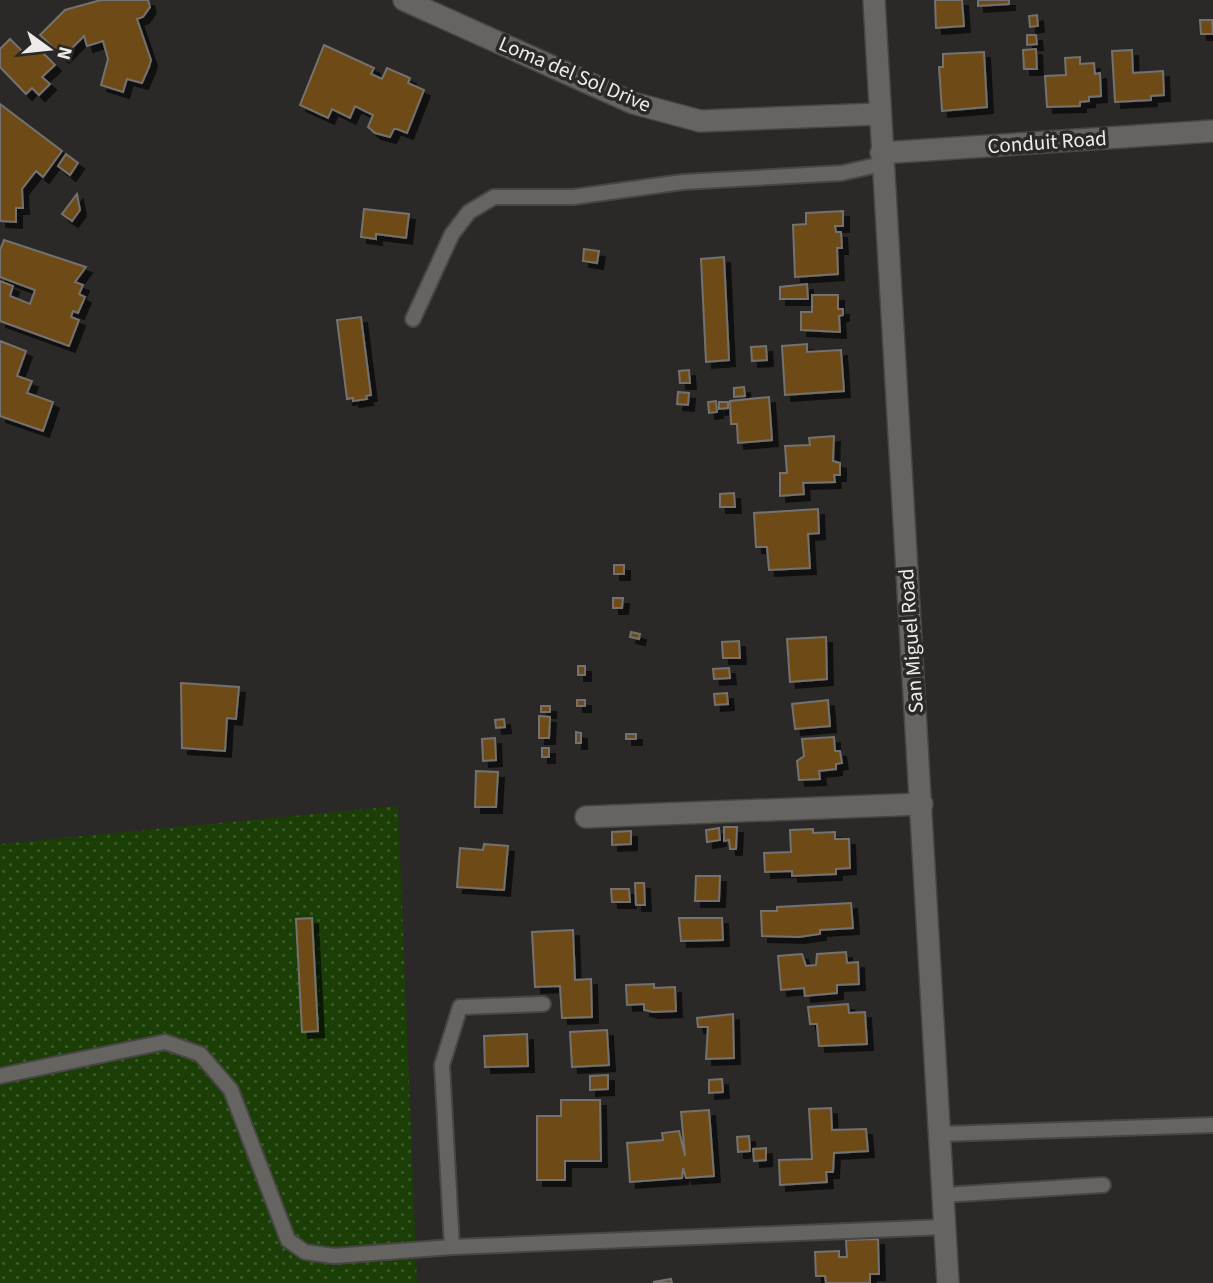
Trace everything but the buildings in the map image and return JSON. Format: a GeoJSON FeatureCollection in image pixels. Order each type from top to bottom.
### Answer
{"type":"FeatureCollection","features":[{"type":"Feature","properties":{"kind":"street","name":"Loma del Sol Drive"},"geometry":{"type":"LineString","coordinates":[[404,0],[633,103],[700,121],[878,114]]}},
{"type":"Feature","properties":{"kind":"street","name":"San Miguel Road"},"geometry":{"type":"LineString","coordinates":[[874,0],[878,114],[922,804],[948,1283]]}},
{"type":"Feature","properties":{"kind":"street","name":"Conduit Road"},"geometry":{"type":"LineString","coordinates":[[881,158],[1213,131]]}},
{"type":"Feature","properties":{"kind":"street"},"geometry":{"type":"LineString","coordinates":[[586,817],[922,804]]}},
{"type":"Feature","properties":{"kind":"lane"},"geometry":{"type":"LineString","coordinates":[[413,318],[452,234],[469,212],[494,197],[573,197],[683,182],[842,173],[881,158]]}},
{"type":"Feature","properties":{"kind":"lane"},"geometry":{"type":"LineString","coordinates":[[452,1247],[442,1065],[460,1007],[543,1004]]}},
{"type":"Feature","properties":{"kind":"lane"},"geometry":{"type":"LineString","coordinates":[[0,1076],[165,1042],[200,1054],[231,1090],[288,1240],[305,1252],[334,1256],[452,1247],[945,1227]]}},
{"type":"Feature","properties":{"kind":"lane"},"geometry":{"type":"LineString","coordinates":[[940,1134],[1213,1125]]}},
{"type":"Feature","properties":{"kind":"lane"},"geometry":{"type":"LineString","coordinates":[[944,1195],[1103,1185]]}},
{"type":"Feature","properties":{"kind":"green space"},"geometry":{"type":"Polygon","coordinates":[[[398,806],[417,1283],[0,1283],[0,844],[398,806]]]}}]}
